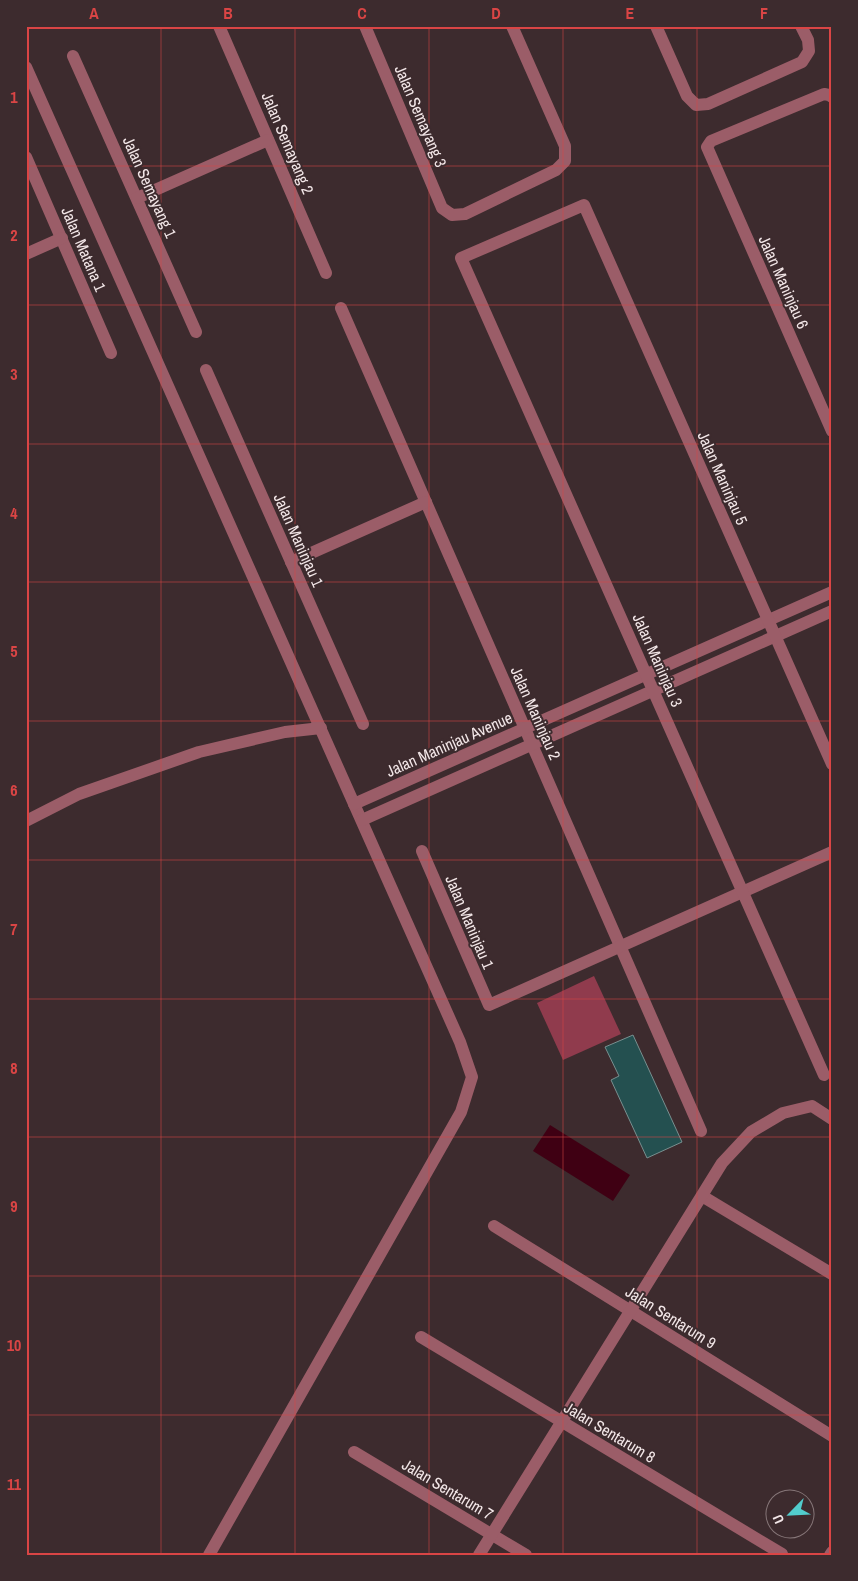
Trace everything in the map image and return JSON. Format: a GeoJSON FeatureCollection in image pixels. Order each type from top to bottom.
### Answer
{"type":"FeatureCollection","features":[{"type":"Feature","properties":{"kind":"street","name":"Jalan Semayang 2"},"geometry":{"type":"LineString","coordinates":[[220,26],[326,273]]}},
{"type":"Feature","properties":{"kind":"street","name":"Jalan Semayang 3"},"geometry":{"type":"LineString","coordinates":[[364,26],[442,208],[452,215],[465,214],[556,170],[566,161],[565,146],[512,26]]}},
{"type":"Feature","properties":{"kind":"street"},"geometry":{"type":"LineString","coordinates":[[656,26],[687,96],[696,104],[708,104],[802,62],[809,52],[808,40],[801,26]]}},
{"type":"Feature","properties":{"kind":"street","name":"Jalan Semayang 1"},"geometry":{"type":"LineString","coordinates":[[73,56],[196,332]]}},
{"type":"Feature","properties":{"kind":"street"},"geometry":{"type":"LineString","coordinates":[[26,67],[362,820],[460,1042],[472,1077],[461,1112],[210,1555]]}},
{"type":"Feature","properties":{"kind":"street","name":"Jalan Maninjau 6"},"geometry":{"type":"LineString","coordinates":[[830,96],[824,94],[711,141],[707,147],[832,431]]}},
{"type":"Feature","properties":{"kind":"street"},"geometry":{"type":"LineString","coordinates":[[137,198],[268,140]]}},
{"type":"Feature","properties":{"kind":"street","name":"Jalan Matana 1"},"geometry":{"type":"LineString","coordinates":[[26,157],[112,353]]}},
{"type":"Feature","properties":{"kind":"street","name":"Jalan Maninjau 5"},"geometry":{"type":"LineString","coordinates":[[461,258],[584,205],[832,764]]}},
{"type":"Feature","properties":{"kind":"street"},"geometry":{"type":"LineString","coordinates":[[26,254],[62,238]]}},
{"type":"Feature","properties":{"kind":"street","name":"Jalan Maninjau 3"},"geometry":{"type":"LineString","coordinates":[[461,258],[824,1075]]}},
{"type":"Feature","properties":{"kind":"street","name":"Jalan Maninjau 2"},"geometry":{"type":"LineString","coordinates":[[341,308],[701,1131]]}},
{"type":"Feature","properties":{"kind":"street","name":"Jalan Maninjau 1"},"geometry":{"type":"LineString","coordinates":[[206,370],[363,724]]}},
{"type":"Feature","properties":{"kind":"street"},"geometry":{"type":"LineString","coordinates":[[291,562],[426,502]]}},
{"type":"Feature","properties":{"kind":"street","name":"Jalan Maninjau Avenue"},"geometry":{"type":"LineString","coordinates":[[354,804],[832,592]]}},
{"type":"Feature","properties":{"kind":"street"},"geometry":{"type":"LineString","coordinates":[[362,820],[832,611]]}},
{"type":"Feature","properties":{"kind":"street"},"geometry":{"type":"LineString","coordinates":[[26,821],[79,794],[199,752],[285,732],[320,728]]}},
{"type":"Feature","properties":{"kind":"street","name":"Jalan Maninjau 1"},"geometry":{"type":"LineString","coordinates":[[422,851],[489,1005],[620,946]]}},
{"type":"Feature","properties":{"kind":"street"},"geometry":{"type":"LineString","coordinates":[[620,946],[832,852]]}},
{"type":"Feature","properties":{"kind":"street"},"geometry":{"type":"LineString","coordinates":[[479,1555],[722,1163],[752,1132],[783,1113],[812,1106],[832,1119]]}},
{"type":"Feature","properties":{"kind":"street"},"geometry":{"type":"LineString","coordinates":[[702,1196],[832,1274]]}},
{"type":"Feature","properties":{"kind":"street","name":"Jalan Sentarum 9"},"geometry":{"type":"LineString","coordinates":[[494,1226],[832,1436]]}},
{"type":"Feature","properties":{"kind":"street","name":"Jalan Sentarum 8"},"geometry":{"type":"LineString","coordinates":[[421,1337],[782,1554]]}},
{"type":"Feature","properties":{"kind":"street","name":"Jalan Sentarum 7"},"geometry":{"type":"LineString","coordinates":[[354,1452],[526,1555]]}},
{"type":"Feature","properties":{"kind":"shaded area"},"geometry":{"type":"Polygon","coordinates":[[[594,976],[621,1034],[563,1060],[537,1003],[594,976]]]}},
{"type":"Feature","properties":{"kind":"shaded area"},"geometry":{"type":"Polygon","coordinates":[[[550,1125],[630,1175],[613,1201],[533,1151],[550,1125]]]}},
{"type":"Feature","properties":{"kind":"building"},"geometry":{"type":"Polygon","coordinates":[[[633,1035],[682,1142],[647,1158],[611,1080],[619,1076],[605,1047],[633,1035]]]}}]}
